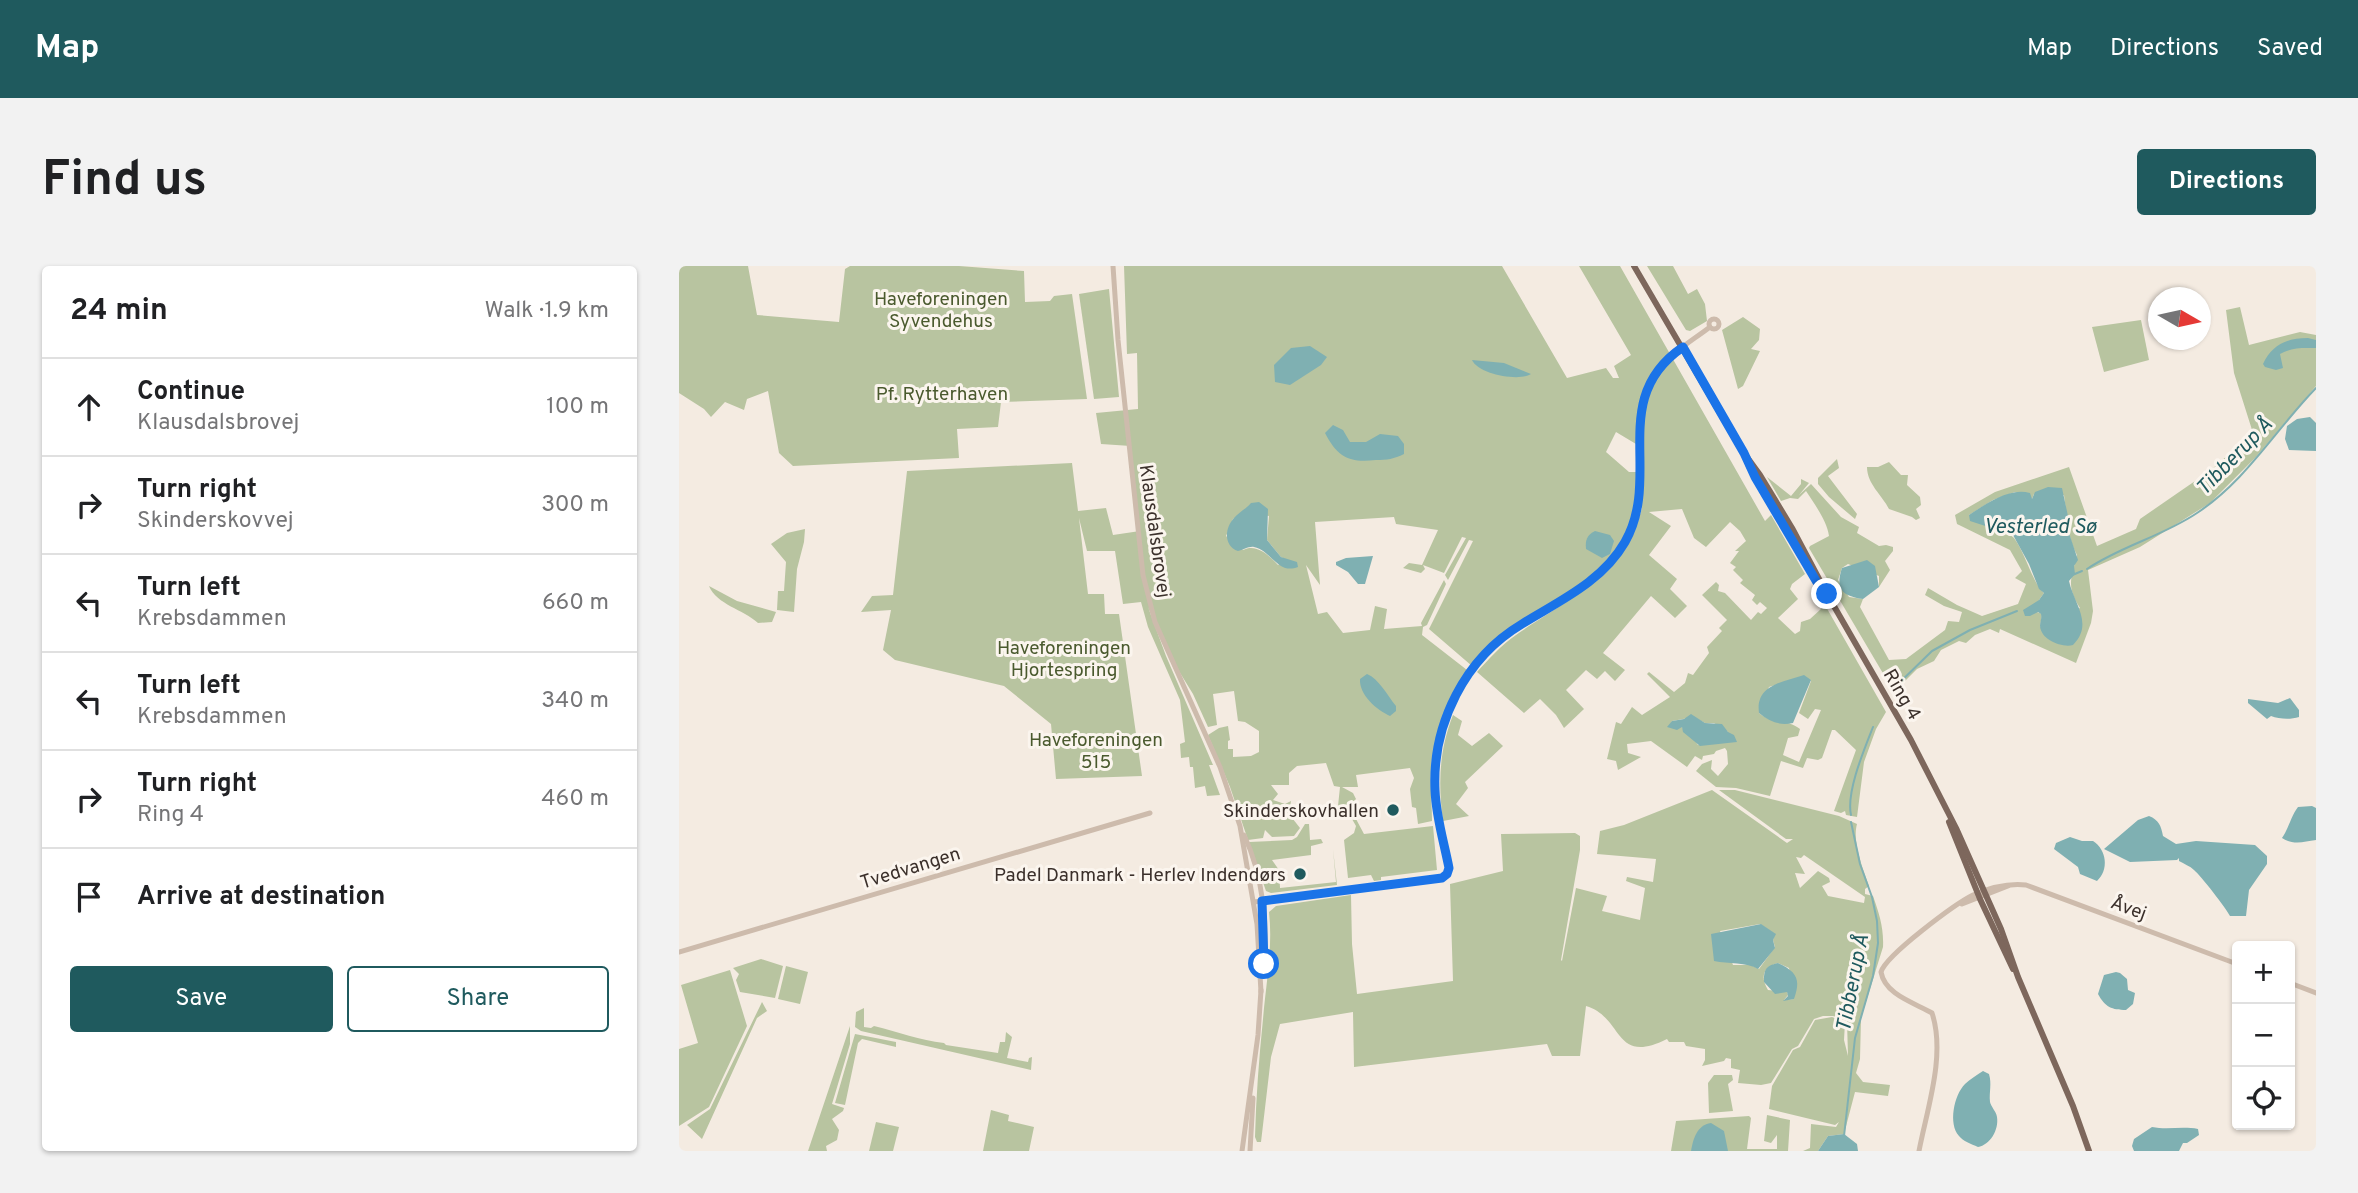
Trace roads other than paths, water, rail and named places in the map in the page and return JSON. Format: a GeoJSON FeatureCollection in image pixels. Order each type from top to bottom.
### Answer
{"type":"FeatureCollection","features":[{"type":"Feature","properties":{"kind":"main road","name":"Ring 4"},"geometry":{"type":"LineString","coordinates":[[1634,266],[1744,453],[1776,501],[1911,740],[2014,960],[2018,977],[2060,1073],[2089,1151]]}},
{"type":"Feature","properties":{"kind":"street","name":"Klausdalsbrovej"},"geometry":{"type":"LineString","coordinates":[[1113,266],[1134,503],[1146,594],[1164,644],[1220,767],[1255,867],[1262,901],[1265,946],[1252,1081],[1242,1151]]}},
{"type":"Feature","properties":{"kind":"street"},"geometry":{"type":"LineString","coordinates":[[1254,902],[1442,878],[1449,871],[1436,810],[1435,775],[1438,745],[1448,711],[1472,670],[1500,640],[1584,586],[1615,557],[1632,527],[1640,499],[1638,434],[1646,390],[1660,368],[1710,327]]}},
{"type":"Feature","properties":{"kind":"street","name":"Tvedvangen"},"geometry":{"type":"LineString","coordinates":[[679,952],[1150,813]]}},
{"type":"Feature","properties":{"kind":"street","name":"Klausdalsbrovej"},"geometry":{"type":"LineString","coordinates":[[1240,826],[1254,902],[1261,992]]}},
{"type":"Feature","properties":{"kind":"street","name":"Åvej"},"geometry":{"type":"LineString","coordinates":[[1919,1151],[1938,1055],[1932,1013],[1909,1003],[1884,982],[1881,972],[1885,962],[1916,935],[1959,905],[2008,886],[2021,884],[2232,962]]}},
{"type":"Feature","properties":{"kind":"street"},"geometry":{"type":"LineString","coordinates":[[2295,985],[2316,993]]}},
{"type":"Feature","properties":{"kind":"street","name":"Klausdalsbrovej"},"geometry":{"type":"LineString","coordinates":[[1250,1151],[1252,1081]]}},
{"type":"Feature","properties":{"kind":"water"},"geometry":{"type":"Polygon","coordinates":[[[2308,338],[2316,340],[2316,348],[2293,349],[2280,354],[2283,368],[2276,370],[2263,364],[2281,344],[2308,338]]]}},
{"type":"Feature","properties":{"kind":"water"},"geometry":{"type":"Polygon","coordinates":[[[1310,346],[1327,357],[1321,365],[1290,385],[1275,382],[1274,365],[1291,348],[1310,346]]]}},
{"type":"Feature","properties":{"kind":"water"},"geometry":{"type":"Polygon","coordinates":[[[1472,360],[1504,363],[1531,374],[1509,377],[1490,373],[1472,360]]]}},
{"type":"Feature","properties":{"kind":"water"},"geometry":{"type":"Polygon","coordinates":[[[2310,417],[2316,423],[2316,451],[2289,450],[2285,439],[2287,426],[2297,419],[2310,417]]]}},
{"type":"Feature","properties":{"kind":"water"},"geometry":{"type":"Polygon","coordinates":[[[1333,425],[1343,430],[1350,442],[1366,442],[1380,434],[1398,436],[1404,444],[1404,454],[1390,459],[1367,461],[1346,457],[1335,448],[1325,433],[1333,425]]]}},
{"type":"Feature","properties":{"kind":"water","name":"Vesterled Sø"},"geometry":{"type":"Polygon","coordinates":[[[2048,487],[2062,488],[2068,530],[2078,560],[2074,566],[2075,574],[2069,581],[2081,614],[2082,629],[2073,645],[2068,646],[2058,644],[2044,635],[2040,626],[2041,614],[2038,612],[2025,616],[2023,610],[2039,600],[2044,593],[2039,589],[2013,535],[1970,521],[1969,515],[2006,494],[2030,493],[2032,499],[2035,492],[2048,487]]]}},
{"type":"Feature","properties":{"kind":"water"},"geometry":{"type":"Polygon","coordinates":[[[1259,502],[1268,509],[1267,540],[1281,557],[1297,562],[1298,567],[1285,568],[1254,547],[1238,551],[1230,545],[1227,532],[1231,522],[1251,503],[1259,502]]]}},
{"type":"Feature","properties":{"kind":"water"},"geometry":{"type":"Polygon","coordinates":[[[1595,531],[1610,535],[1614,541],[1610,554],[1602,558],[1586,549],[1587,538],[1595,531]]]}},
{"type":"Feature","properties":{"kind":"water"},"geometry":{"type":"Polygon","coordinates":[[[1373,556],[1365,584],[1358,584],[1348,572],[1336,565],[1336,562],[1346,558],[1373,556]]]}},
{"type":"Feature","properties":{"kind":"water"},"geometry":{"type":"Polygon","coordinates":[[[1867,560],[1875,566],[1879,587],[1863,599],[1850,596],[1840,586],[1842,568],[1867,560]]]}},
{"type":"Feature","properties":{"kind":"water"},"geometry":{"type":"Polygon","coordinates":[[[1367,674],[1379,683],[1396,706],[1396,711],[1390,716],[1375,706],[1362,691],[1360,679],[1367,674]]]}},
{"type":"Feature","properties":{"kind":"water"},"geometry":{"type":"Polygon","coordinates":[[[1804,675],[1811,680],[1793,723],[1775,722],[1759,713],[1761,696],[1766,691],[1779,683],[1804,675]]]}},
{"type":"Feature","properties":{"kind":"water"},"geometry":{"type":"Polygon","coordinates":[[[2290,698],[2299,710],[2299,717],[2292,719],[2271,716],[2267,719],[2248,703],[2248,699],[2278,703],[2290,698]]]}},
{"type":"Feature","properties":{"kind":"water"},"geometry":{"type":"Polygon","coordinates":[[[1691,714],[1705,723],[1722,724],[1734,735],[1737,742],[1700,746],[1683,732],[1682,727],[1677,730],[1667,727],[1672,721],[1684,719],[1691,714]]]}},
{"type":"Feature","properties":{"kind":"water"},"geometry":{"type":"Polygon","coordinates":[[[2298,807],[2316,808],[2316,840],[2294,842],[2282,838],[2298,807]]]}},
{"type":"Feature","properties":{"kind":"water"},"geometry":{"type":"Polygon","coordinates":[[[2149,816],[2159,824],[2163,836],[2176,844],[2196,841],[2255,845],[2267,856],[2267,864],[2249,890],[2246,916],[2230,916],[2202,879],[2179,861],[2179,858],[2130,862],[2104,849],[2138,820],[2149,816]]]}},
{"type":"Feature","properties":{"kind":"water"},"geometry":{"type":"Polygon","coordinates":[[[2070,837],[2093,841],[2101,849],[2105,866],[2097,881],[2080,874],[2078,867],[2054,849],[2056,843],[2070,837]]]}},
{"type":"Feature","properties":{"kind":"water"},"geometry":{"type":"Polygon","coordinates":[[[1761,924],[1776,934],[1773,940],[1775,948],[1758,969],[1743,964],[1714,961],[1711,934],[1761,924]]]}},
{"type":"Feature","properties":{"kind":"water"},"geometry":{"type":"Polygon","coordinates":[[[1778,963],[1796,977],[1794,999],[1783,1001],[1788,996],[1787,992],[1775,994],[1764,982],[1766,969],[1778,963]]]}},
{"type":"Feature","properties":{"kind":"water"},"geometry":{"type":"Polygon","coordinates":[[[2116,972],[2127,979],[2128,990],[2135,993],[2133,1004],[2126,1010],[2109,1007],[2098,994],[2104,975],[2116,972]]]}},
{"type":"Feature","properties":{"kind":"water"},"geometry":{"type":"Polygon","coordinates":[[[1983,1071],[1989,1074],[1990,1102],[1997,1122],[1990,1140],[1978,1147],[1959,1136],[1953,1117],[1955,1102],[1961,1089],[1983,1071]]]}},
{"type":"Feature","properties":{"kind":"water"},"geometry":{"type":"Polygon","coordinates":[[[1711,1123],[1724,1131],[1728,1151],[1691,1151],[1699,1130],[1711,1123]]]}},
{"type":"Feature","properties":{"kind":"water"},"geometry":{"type":"Polygon","coordinates":[[[2152,1127],[2198,1129],[2199,1135],[2183,1143],[2179,1151],[2134,1151],[2134,1139],[2152,1127]]]}},
{"type":"Feature","properties":{"kind":"water"},"geometry":{"type":"Polygon","coordinates":[[[1844,1134],[1857,1144],[1858,1151],[1818,1151],[1828,1136],[1844,1134]]]}},
{"type":"Feature","properties":{"kind":"waterway","name":"Tibberup Å"},"geometry":{"type":"LineString","coordinates":[[2087,569],[2184,521],[2215,500],[2246,470],[2316,388]]}},
{"type":"Feature","properties":{"kind":"waterway","name":"Tibberup Å"},"geometry":{"type":"LineString","coordinates":[[2070,576],[2082,571]]}},
{"type":"Feature","properties":{"kind":"waterway","name":"Tibberup Å"},"geometry":{"type":"LineString","coordinates":[[1895,687],[1932,651],[1970,630],[2017,611]]}},
{"type":"Feature","properties":{"kind":"waterway","name":"Tibberup Å"},"geometry":{"type":"LineString","coordinates":[[1851,815],[1853,783],[1873,727]]}},
{"type":"Feature","properties":{"kind":"waterway","name":"Tibberup Å"},"geometry":{"type":"LineString","coordinates":[[1844,1136],[1855,1038],[1873,976],[1878,943],[1872,897],[1860,864],[1851,822]]}},
{"type":"Feature","properties":{"kind":"place","name":"Skinderskovhallen"},"geometry":{"type":"Point","coordinates":[1393,810]}},
{"type":"Feature","properties":{"kind":"place","name":"Padel Danmark - Herlev Indendørs"},"geometry":{"type":"Point","coordinates":[1300,874]}},
{"type":"Feature","properties":{"kind":"park label","name":"Haveforeningen Syvendehus"},"geometry":{"type":"Point","coordinates":[941,309]}},
{"type":"Feature","properties":{"kind":"park label","name":"Pf. Rytterhaven"},"geometry":{"type":"Point","coordinates":[942,393]}},
{"type":"Feature","properties":{"kind":"park label","name":"Haveforeningen Hjortespring"},"geometry":{"type":"Point","coordinates":[1064,658]}},
{"type":"Feature","properties":{"kind":"park label","name":"Haveforeningen 515"},"geometry":{"type":"Point","coordinates":[1096,750]}}]}
